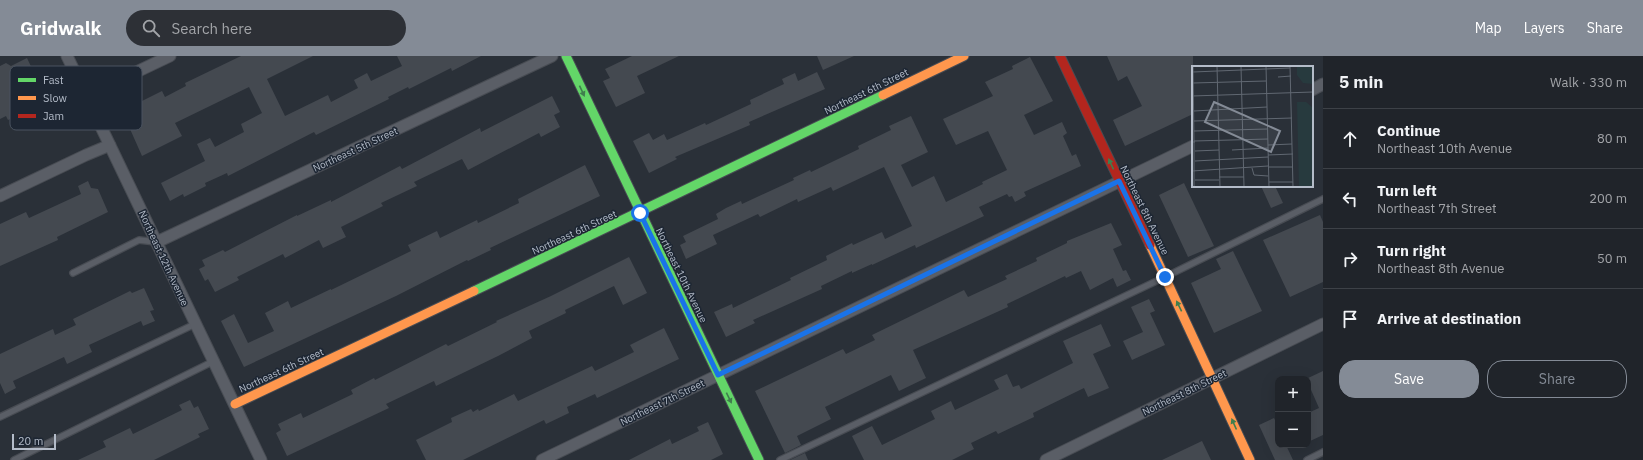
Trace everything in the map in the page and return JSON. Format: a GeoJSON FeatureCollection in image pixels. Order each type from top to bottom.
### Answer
{"type":"FeatureCollection","features":[{"type":"Feature","properties":{"kind":"street","name":"Northeast 12th Avenue"},"geometry":{"type":"LineString","coordinates":[[67,56],[72,66]]}},
{"type":"Feature","properties":{"kind":"street"},"geometry":{"type":"LineString","coordinates":[[142,69],[170,56]]}},
{"type":"Feature","properties":{"kind":"street","name":"Northeast 5th Street"},"geometry":{"type":"LineString","coordinates":[[157,242],[552,56]]}},
{"type":"Feature","properties":{"kind":"street","name":"Northeast 10th Avenue"},"geometry":{"type":"LineString","coordinates":[[566,56],[759,460]]}},
{"type":"Feature","properties":{"kind":"street","name":"Northeast 6th Street"},"geometry":{"type":"LineString","coordinates":[[235,404],[640,213],[964,56]]}},
{"type":"Feature","properties":{"kind":"street","name":"Northeast 8th Avenue"},"geometry":{"type":"LineString","coordinates":[[1060,56],[1213,378],[1250,460]]}},
{"type":"Feature","properties":{"kind":"street"},"geometry":{"type":"LineString","coordinates":[[1313,89],[1323,84]]}},
{"type":"Feature","properties":{"kind":"street","name":"Northeast 12th Avenue"},"geometry":{"type":"LineString","coordinates":[[103,130],[261,460]]}},
{"type":"Feature","properties":{"kind":"street"},"geometry":{"type":"LineString","coordinates":[[0,196],[110,145]]}},
{"type":"Feature","properties":{"kind":"street","name":"Northeast 7th Street"},"geometry":{"type":"LineString","coordinates":[[542,460],[1192,146]]}},
{"type":"Feature","properties":{"kind":"street","name":"Northeast 8th Street"},"geometry":{"type":"LineString","coordinates":[[1046,460],[1323,324]]}},
{"type":"Feature","properties":{"kind":"lane"},"geometry":{"type":"LineString","coordinates":[[780,460],[1165,277],[1323,199]]}},
{"type":"Feature","properties":{"kind":"lane"},"geometry":{"type":"LineString","coordinates":[[73,273],[138,240],[157,242]]}},
{"type":"Feature","properties":{"kind":"lane"},"geometry":{"type":"LineString","coordinates":[[0,417],[195,324]]}},
{"type":"Feature","properties":{"kind":"lane"},"geometry":{"type":"LineString","coordinates":[[14,460],[214,361]]}},
{"type":"Feature","properties":{"kind":"lane"},"geometry":{"type":"LineString","coordinates":[[1307,460],[1323,452]]}},
{"type":"Feature","properties":{"kind":"building"},"geometry":{"type":"Polygon","coordinates":[[[241,56],[313,56],[267,79],[285,116],[328,95],[331,102],[358,88],[354,80],[367,73],[371,81],[402,66],[397,56],[481,56],[452,71],[451,68],[409,89],[408,87],[388,97],[389,99],[316,135],[314,132],[228,176],[227,173],[205,183],[206,186],[184,197],[183,194],[170,201],[161,183],[205,161],[197,144],[210,138],[215,147],[244,132],[241,124],[262,113],[249,87],[175,123],[182,136],[142,156],[130,130],[142,130],[142,101],[162,91],[165,97],[186,86],[185,83],[241,56]]]}},
{"type":"Feature","properties":{"kind":"building"},"geometry":{"type":"Polygon","coordinates":[[[632,56],[679,56],[637,76],[645,93],[616,107],[603,81],[610,78],[605,69],[632,56]]]}},
{"type":"Feature","properties":{"kind":"building"},"geometry":{"type":"Polygon","coordinates":[[[817,56],[854,56],[823,70],[817,56]]]}},
{"type":"Feature","properties":{"kind":"building"},"geometry":{"type":"Polygon","coordinates":[[[1107,56],[1193,56],[1192,114],[1125,146],[1113,120],[1142,106],[1127,76],[1118,81],[1107,56]]]}},
{"type":"Feature","properties":{"kind":"building"},"geometry":{"type":"Polygon","coordinates":[[[1030,57],[1053,101],[1024,115],[1034,135],[1062,122],[1067,133],[1063,136],[1072,156],[1076,154],[1081,166],[1024,192],[1026,196],[1015,202],[1012,196],[1009,197],[1007,194],[979,207],[984,216],[916,248],[915,245],[872,265],[852,273],[852,271],[821,286],[822,289],[753,320],[755,323],[726,337],[714,312],[732,304],[733,308],[791,280],[790,278],[827,260],[826,256],[852,243],[853,245],[882,232],[885,239],[912,226],[884,167],[833,191],[831,187],[798,202],[797,199],[760,217],[758,214],[713,235],[717,244],[686,259],[680,245],[686,242],[683,236],[718,219],[716,214],[726,208],[741,201],[742,204],[794,180],[793,178],[810,170],[811,172],[859,149],[858,146],[891,130],[889,126],[911,116],[928,152],[901,165],[912,187],[934,176],[946,202],[983,184],[982,182],[1007,170],[988,131],[956,145],[943,119],[993,96],[985,82],[1013,69],[1012,66],[1030,57]]]}},
{"type":"Feature","properties":{"kind":"building"},"geometry":{"type":"Polygon","coordinates":[[[27,58],[31,66],[11,66],[27,58]]]}},
{"type":"Feature","properties":{"kind":"building"},"geometry":{"type":"Polygon","coordinates":[[[6,63],[11,66],[10,119],[8,120],[6,116],[0,119],[0,66],[6,63]]]}},
{"type":"Feature","properties":{"kind":"building"},"geometry":{"type":"Polygon","coordinates":[[[817,72],[825,89],[749,122],[750,125],[675,157],[677,159],[649,173],[633,141],[649,133],[653,140],[664,134],[667,140],[705,123],[706,125],[751,104],[750,100],[784,84],[782,79],[795,73],[798,81],[817,72]]]}},
{"type":"Feature","properties":{"kind":"building"},"geometry":{"type":"Polygon","coordinates":[[[552,96],[560,112],[554,115],[560,127],[541,137],[539,133],[468,170],[462,159],[414,182],[417,186],[381,203],[383,206],[341,227],[346,237],[323,248],[319,240],[285,258],[283,254],[237,277],[239,280],[215,292],[208,279],[205,281],[199,269],[205,266],[202,260],[223,250],[225,252],[297,215],[331,200],[331,202],[400,166],[402,169],[480,128],[481,132],[552,96]]]}},
{"type":"Feature","properties":{"kind":"building"},"geometry":{"type":"Polygon","coordinates":[[[585,165],[600,196],[490,248],[491,250],[468,261],[467,260],[396,296],[244,367],[221,321],[234,314],[248,343],[274,331],[265,313],[288,301],[291,308],[331,290],[411,251],[408,245],[437,231],[440,238],[477,220],[478,223],[519,203],[518,199],[585,165]]]}},
{"type":"Feature","properties":{"kind":"building"},"geometry":{"type":"Polygon","coordinates":[[[88,181],[91,188],[98,189],[108,212],[57,237],[58,240],[0,266],[0,224],[26,212],[29,218],[81,194],[78,186],[88,181]]]}},
{"type":"Feature","properties":{"kind":"building"},"geometry":{"type":"Polygon","coordinates":[[[1184,183],[1214,246],[1188,257],[1159,195],[1184,183]]]}},
{"type":"Feature","properties":{"kind":"building"},"geometry":{"type":"Polygon","coordinates":[[[1261,187],[1275,187],[1283,203],[1271,208],[1261,187]]]}},
{"type":"Feature","properties":{"kind":"building"},"geometry":{"type":"Polygon","coordinates":[[[1320,215],[1323,222],[1323,282],[1290,297],[1263,240],[1320,215]]]}},
{"type":"Feature","properties":{"kind":"building"},"geometry":{"type":"Polygon","coordinates":[[[1111,223],[1122,245],[1113,249],[1123,271],[1126,270],[1131,280],[1117,287],[1113,278],[1090,290],[1081,271],[1066,278],[1065,276],[1007,304],[1008,307],[913,350],[926,378],[899,391],[891,375],[825,407],[831,419],[797,436],[801,445],[785,453],[755,391],[843,349],[846,354],[875,340],[872,335],[964,290],[968,297],[1007,279],[1005,276],[1037,261],[1036,258],[1067,243],[1067,241],[1111,223]]]}},
{"type":"Feature","properties":{"kind":"building"},"geometry":{"type":"Polygon","coordinates":[[[1233,251],[1262,311],[1214,333],[1191,283],[1221,269],[1216,259],[1233,251]]]}},
{"type":"Feature","properties":{"kind":"building"},"geometry":{"type":"Polygon","coordinates":[[[629,257],[647,293],[623,305],[614,286],[565,310],[566,313],[529,331],[532,338],[498,356],[436,386],[434,381],[386,404],[389,408],[287,456],[276,433],[281,430],[278,424],[301,413],[303,418],[353,394],[351,390],[374,378],[375,380],[446,344],[448,346],[497,322],[496,321],[551,296],[629,257]]]}},
{"type":"Feature","properties":{"kind":"building"},"geometry":{"type":"Polygon","coordinates":[[[144,288],[154,310],[150,311],[155,321],[143,326],[141,321],[89,345],[92,352],[67,364],[64,357],[13,381],[16,388],[5,394],[0,383],[0,354],[53,329],[55,335],[76,325],[73,319],[130,291],[132,293],[144,288]]]}},
{"type":"Feature","properties":{"kind":"building"},"geometry":{"type":"Polygon","coordinates":[[[1149,299],[1155,311],[1150,313],[1165,345],[1132,360],[1123,341],[1143,332],[1131,307],[1149,299]]]}},
{"type":"Feature","properties":{"kind":"building"},"geometry":{"type":"Polygon","coordinates":[[[1101,324],[1111,346],[1093,354],[1109,388],[1088,397],[1084,388],[1033,413],[1034,417],[998,434],[996,431],[971,443],[974,449],[952,460],[864,460],[852,436],[872,426],[882,445],[935,419],[931,411],[951,401],[955,410],[999,389],[994,380],[1007,374],[1013,387],[1019,385],[1021,389],[1073,363],[1063,341],[1101,324]]]}},
{"type":"Feature","properties":{"kind":"building"},"geometry":{"type":"Polygon","coordinates":[[[664,328],[679,359],[597,398],[595,394],[567,407],[569,413],[546,424],[544,420],[463,460],[426,460],[416,440],[452,422],[451,418],[471,409],[473,412],[478,409],[479,411],[514,394],[518,401],[592,366],[595,371],[634,352],[630,345],[664,328]]]}},
{"type":"Feature","properties":{"kind":"building"},"geometry":{"type":"Polygon","coordinates":[[[1323,371],[1323,435],[1311,441],[1311,412],[1319,408],[1311,390],[1311,377],[1323,371]]]}},
{"type":"Feature","properties":{"kind":"building"},"geometry":{"type":"Polygon","coordinates":[[[190,400],[194,408],[198,406],[209,429],[198,434],[200,437],[154,460],[78,460],[106,447],[103,441],[130,428],[133,434],[182,410],[179,405],[190,400]]]}},
{"type":"Feature","properties":{"kind":"building"},"geometry":{"type":"Polygon","coordinates":[[[1274,418],[1275,448],[1287,448],[1293,460],[1275,460],[1259,425],[1274,418]]]}},
{"type":"Feature","properties":{"kind":"building"},"geometry":{"type":"Polygon","coordinates":[[[708,422],[723,454],[711,460],[629,460],[670,439],[672,444],[699,431],[697,427],[708,422]]]}},
{"type":"Feature","properties":{"kind":"building"},"geometry":{"type":"Polygon","coordinates":[[[1202,441],[1211,460],[1162,460],[1202,441]]]}},
{"type":"Feature","properties":{"kind":"building"},"geometry":{"type":"Polygon","coordinates":[[[805,453],[808,460],[790,460],[805,453]]]}},
{"type":"Feature","properties":{"kind":"traffic: fast"},"geometry":{"type":"LineString","coordinates":[[566,56],[759,460]]}},
{"type":"Feature","properties":{"kind":"traffic: fast"},"geometry":{"type":"LineString","coordinates":[[474,291],[883,95]]}},
{"type":"Feature","properties":{"kind":"traffic: slow"},"geometry":{"type":"LineString","coordinates":[[883,95],[964,56]]}},
{"type":"Feature","properties":{"kind":"traffic: slow"},"geometry":{"type":"LineString","coordinates":[[1150,245],[1250,460]]}},
{"type":"Feature","properties":{"kind":"traffic: slow"},"geometry":{"type":"LineString","coordinates":[[235,404],[474,291]]}},
{"type":"Feature","properties":{"kind":"traffic: jam"},"geometry":{"type":"LineString","coordinates":[[1060,56],[1150,245]]}},
{"type":"Feature","properties":{"kind":"route"},"geometry":{"type":"LineString","coordinates":[[640,213],[718,375],[1119,181],[1165,277]]}}]}
